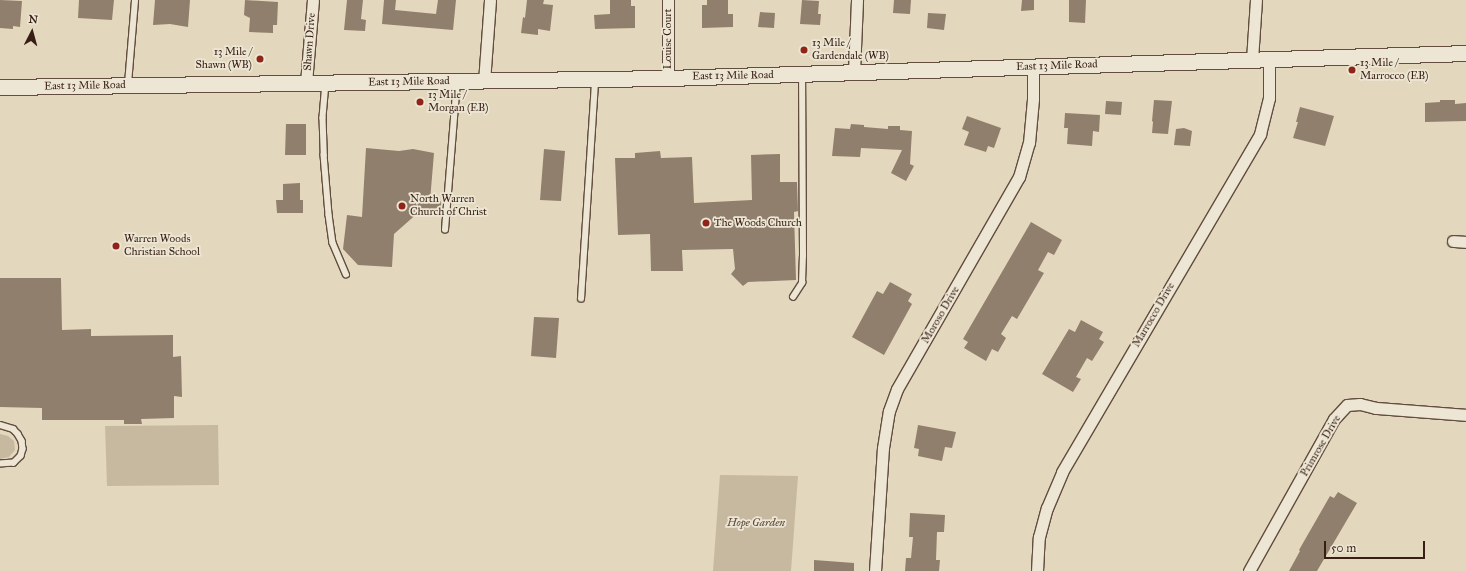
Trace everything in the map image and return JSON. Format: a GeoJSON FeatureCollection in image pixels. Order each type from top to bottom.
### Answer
{"type":"FeatureCollection","features":[{"type":"Feature","properties":{"kind":"main road","name":"East 13 Mile Road"},"geometry":{"type":"LineString","coordinates":[[0,88],[306,83],[484,82],[668,78],[1466,53]]}},
{"type":"Feature","properties":{"kind":"street","name":"Shawn Drive"},"geometry":{"type":"LineString","coordinates":[[306,83],[313,0]]}},
{"type":"Feature","properties":{"kind":"street"},"geometry":{"type":"LineString","coordinates":[[484,82],[490,0]]}},
{"type":"Feature","properties":{"kind":"street","name":"Louise Court"},"geometry":{"type":"LineString","coordinates":[[668,0],[668,78]]}},
{"type":"Feature","properties":{"kind":"street"},"geometry":{"type":"LineString","coordinates":[[854,72],[857,0]]}},
{"type":"Feature","properties":{"kind":"street"},"geometry":{"type":"LineString","coordinates":[[1252,60],[1256,0]]}},
{"type":"Feature","properties":{"kind":"street","name":"Marrocco Drive"},"geometry":{"type":"LineString","coordinates":[[1037,571],[1039,537],[1047,508],[1062,472],[1260,134],[1269,98],[1269,60]]}},
{"type":"Feature","properties":{"kind":"street","name":"Moroso Drive"},"geometry":{"type":"LineString","coordinates":[[875,571],[883,448],[888,411],[898,389],[1019,177],[1029,143],[1033,99],[1033,67]]}},
{"type":"Feature","properties":{"kind":"street"},"geometry":{"type":"LineString","coordinates":[[1453,241],[1466,242]]}},
{"type":"Feature","properties":{"kind":"street","name":"Primrose Drive"},"geometry":{"type":"LineString","coordinates":[[1248,571],[1334,419],[1347,405],[1360,404],[1376,408],[1466,415]]}},
{"type":"Feature","properties":{"kind":"lane"},"geometry":{"type":"LineString","coordinates":[[128,86],[135,0]]}},
{"type":"Feature","properties":{"kind":"lane"},"geometry":{"type":"LineString","coordinates":[[793,297],[802,283],[802,74]]}},
{"type":"Feature","properties":{"kind":"lane"},"geometry":{"type":"LineString","coordinates":[[581,299],[595,79]]}},
{"type":"Feature","properties":{"kind":"lane"},"geometry":{"type":"LineString","coordinates":[[445,230],[457,82]]}},
{"type":"Feature","properties":{"kind":"lane"},"geometry":{"type":"LineString","coordinates":[[326,83],[322,118],[329,208],[333,243],[346,274]]}},
{"type":"Feature","properties":{"kind":"lane"},"geometry":{"type":"LineString","coordinates":[[0,425],[12,429],[18,434],[22,441],[23,449],[21,456],[14,463],[0,464]]}},
{"type":"Feature","properties":{"kind":"green space"},"geometry":{"type":"Polygon","coordinates":[[[218,425],[219,485],[107,486],[105,426],[218,425]]]}},
{"type":"Feature","properties":{"kind":"green space"},"geometry":{"type":"Polygon","coordinates":[[[0,434],[8,436],[14,441],[15,450],[9,457],[0,459],[0,434]]]}},
{"type":"Feature","properties":{"kind":"green space","name":"Hope Garden"},"geometry":{"type":"Polygon","coordinates":[[[720,475],[798,476],[791,571],[713,571],[720,475]]]}},
{"type":"Feature","properties":{"kind":"building"},"geometry":{"type":"Polygon","coordinates":[[[0,0],[22,1],[20,27],[13,26],[13,29],[0,28],[0,0]]]}},
{"type":"Feature","properties":{"kind":"building"},"geometry":{"type":"Polygon","coordinates":[[[79,0],[114,0],[112,20],[78,18],[79,0]]]}},
{"type":"Feature","properties":{"kind":"building"},"geometry":{"type":"Polygon","coordinates":[[[155,0],[190,0],[188,27],[170,24],[153,25],[155,0]]]}},
{"type":"Feature","properties":{"kind":"building"},"geometry":{"type":"Polygon","coordinates":[[[245,0],[278,2],[277,25],[273,25],[273,33],[249,32],[250,18],[244,15],[245,0]]]}},
{"type":"Feature","properties":{"kind":"building"},"geometry":{"type":"Polygon","coordinates":[[[347,0],[363,0],[361,19],[366,20],[365,31],[344,30],[347,0]]]}},
{"type":"Feature","properties":{"kind":"building"},"geometry":{"type":"Polygon","coordinates":[[[384,0],[396,0],[395,10],[436,14],[438,0],[456,0],[453,30],[382,24],[384,0]]]}},
{"type":"Feature","properties":{"kind":"building"},"geometry":{"type":"Polygon","coordinates":[[[527,0],[544,0],[543,4],[553,5],[550,31],[538,29],[538,35],[521,33],[523,17],[525,18],[527,0]]]}},
{"type":"Feature","properties":{"kind":"building"},"geometry":{"type":"Polygon","coordinates":[[[610,0],[631,0],[631,6],[635,6],[635,28],[595,29],[594,15],[610,14],[610,0]]]}},
{"type":"Feature","properties":{"kind":"building"},"geometry":{"type":"Polygon","coordinates":[[[707,0],[728,0],[728,14],[733,14],[733,27],[702,28],[702,5],[707,5],[707,0]]]}},
{"type":"Feature","properties":{"kind":"building"},"geometry":{"type":"Polygon","coordinates":[[[802,0],[819,1],[818,14],[821,14],[820,25],[800,24],[802,0]]]}},
{"type":"Feature","properties":{"kind":"building"},"geometry":{"type":"Polygon","coordinates":[[[894,0],[911,0],[910,14],[893,13],[894,0]]]}},
{"type":"Feature","properties":{"kind":"building"},"geometry":{"type":"Polygon","coordinates":[[[1022,0],[1034,0],[1034,10],[1021,11],[1022,0]]]}},
{"type":"Feature","properties":{"kind":"building"},"geometry":{"type":"Polygon","coordinates":[[[1069,0],[1086,0],[1085,23],[1069,22],[1069,0]]]}},
{"type":"Feature","properties":{"kind":"building"},"geometry":{"type":"Polygon","coordinates":[[[760,12],[775,13],[774,28],[758,27],[760,12]]]}},
{"type":"Feature","properties":{"kind":"building"},"geometry":{"type":"Polygon","coordinates":[[[928,13],[946,14],[944,30],[927,28],[928,13]]]}},
{"type":"Feature","properties":{"kind":"building"},"geometry":{"type":"Polygon","coordinates":[[[1154,100],[1172,101],[1168,134],[1152,133],[1154,100]]]}},
{"type":"Feature","properties":{"kind":"building"},"geometry":{"type":"Polygon","coordinates":[[[1440,100],[1455,100],[1455,104],[1466,103],[1466,121],[1425,122],[1425,103],[1440,102],[1440,100]]]}},
{"type":"Feature","properties":{"kind":"building"},"geometry":{"type":"Polygon","coordinates":[[[1106,101],[1122,102],[1121,115],[1105,114],[1106,101]]]}},
{"type":"Feature","properties":{"kind":"building"},"geometry":{"type":"Polygon","coordinates":[[[1300,107],[1334,116],[1325,146],[1293,138],[1298,122],[1296,122],[1300,107]]]}},
{"type":"Feature","properties":{"kind":"building"},"geometry":{"type":"Polygon","coordinates":[[[1065,113],[1100,115],[1099,132],[1093,131],[1092,146],[1067,144],[1068,128],[1064,128],[1065,113]]]}},
{"type":"Feature","properties":{"kind":"building"},"geometry":{"type":"Polygon","coordinates":[[[967,116],[1001,128],[994,148],[988,146],[986,152],[964,145],[969,132],[962,129],[967,116]]]}},
{"type":"Feature","properties":{"kind":"building"},"geometry":{"type":"Polygon","coordinates":[[[286,124],[306,124],[306,155],[285,155],[286,124]]]}},
{"type":"Feature","properties":{"kind":"building"},"geometry":{"type":"Polygon","coordinates":[[[851,124],[864,125],[864,127],[888,129],[888,126],[900,126],[900,130],[912,131],[910,164],[914,166],[906,181],[891,173],[902,150],[861,148],[860,157],[832,156],[835,128],[850,129],[851,124]]]}},
{"type":"Feature","properties":{"kind":"building"},"geometry":{"type":"Polygon","coordinates":[[[1184,128],[1192,131],[1190,146],[1174,145],[1176,129],[1184,128]]]}},
{"type":"Feature","properties":{"kind":"building","name":"North Warren Church of Christ"},"geometry":{"type":"Polygon","coordinates":[[[366,148],[399,151],[413,149],[434,153],[430,201],[441,201],[441,214],[420,211],[394,234],[392,267],[358,265],[343,249],[347,215],[362,217],[366,148]]]}},
{"type":"Feature","properties":{"kind":"building"},"geometry":{"type":"Polygon","coordinates":[[[544,149],[565,151],[561,201],[540,200],[544,149]]]}},
{"type":"Feature","properties":{"kind":"building","name":"The Woods Church"},"geometry":{"type":"Polygon","coordinates":[[[660,151],[661,158],[692,157],[694,203],[752,200],[751,155],[780,154],[780,182],[797,182],[798,211],[794,212],[796,280],[748,282],[743,286],[731,274],[735,269],[733,249],[682,250],[683,271],[651,271],[650,234],[618,235],[615,158],[635,158],[635,153],[660,151]]]}},
{"type":"Feature","properties":{"kind":"building"},"geometry":{"type":"Polygon","coordinates":[[[300,183],[300,200],[303,200],[303,213],[277,213],[276,200],[283,200],[283,184],[300,183]]]}},
{"type":"Feature","properties":{"kind":"building"},"geometry":{"type":"Polygon","coordinates":[[[1031,222],[1062,240],[1054,255],[1048,252],[1038,270],[1044,273],[1017,319],[1012,316],[1001,334],[1006,338],[998,352],[992,349],[986,361],[964,348],[968,342],[963,339],[1031,222]]]}},
{"type":"Feature","properties":{"kind":"building"},"geometry":{"type":"Polygon","coordinates":[[[0,278],[61,278],[62,330],[91,329],[91,336],[173,335],[173,357],[181,356],[182,397],[174,396],[174,418],[141,419],[142,424],[124,424],[124,420],[42,420],[42,408],[0,407],[0,278]]]}},
{"type":"Feature","properties":{"kind":"building"},"geometry":{"type":"Polygon","coordinates":[[[890,282],[912,294],[908,301],[912,304],[884,355],[852,337],[877,291],[883,294],[890,282]]]}},
{"type":"Feature","properties":{"kind":"building"},"geometry":{"type":"Polygon","coordinates":[[[534,317],[559,318],[556,358],[531,356],[534,317]]]}},
{"type":"Feature","properties":{"kind":"building"},"geometry":{"type":"Polygon","coordinates":[[[1081,320],[1103,332],[1099,339],[1104,342],[1092,361],[1087,358],[1076,377],[1081,379],[1073,392],[1042,374],[1069,329],[1075,332],[1081,320]]]}},
{"type":"Feature","properties":{"kind":"building"},"geometry":{"type":"Polygon","coordinates":[[[918,425],[956,432],[952,448],[945,447],[942,461],[918,456],[919,449],[914,448],[918,425]]]}},
{"type":"Feature","properties":{"kind":"building"},"geometry":{"type":"Polygon","coordinates":[[[1338,492],[1357,503],[1317,571],[1289,571],[1300,551],[1299,550],[1330,496],[1334,498],[1338,492]]]}},
{"type":"Feature","properties":{"kind":"building"},"geometry":{"type":"Polygon","coordinates":[[[910,513],[945,515],[944,532],[937,532],[936,560],[940,560],[939,571],[905,571],[906,558],[911,558],[913,537],[909,537],[910,513]]]}},
{"type":"Feature","properties":{"kind":"building"},"geometry":{"type":"Polygon","coordinates":[[[814,560],[854,563],[854,571],[814,571],[814,560]]]}},
{"type":"Feature","properties":{"kind":"place","name":"13 Mile / Gardendale (WB)"},"geometry":{"type":"Point","coordinates":[804,50]}},
{"type":"Feature","properties":{"kind":"place","name":"13 Mile / Shawn (WB)"},"geometry":{"type":"Point","coordinates":[260,59]}},
{"type":"Feature","properties":{"kind":"place","name":"13 Mile / Marrocco (EB)"},"geometry":{"type":"Point","coordinates":[1352,70]}},
{"type":"Feature","properties":{"kind":"place","name":"13 Mile / Morgan (EB)"},"geometry":{"type":"Point","coordinates":[420,102]}},
{"type":"Feature","properties":{"kind":"place","name":"North Warren Church of Christ"},"geometry":{"type":"Point","coordinates":[402,206]}},
{"type":"Feature","properties":{"kind":"place","name":"The Woods Church"},"geometry":{"type":"Point","coordinates":[706,223]}},
{"type":"Feature","properties":{"kind":"place","name":"Warren Woods Christian School"},"geometry":{"type":"Point","coordinates":[116,246]}}]}
